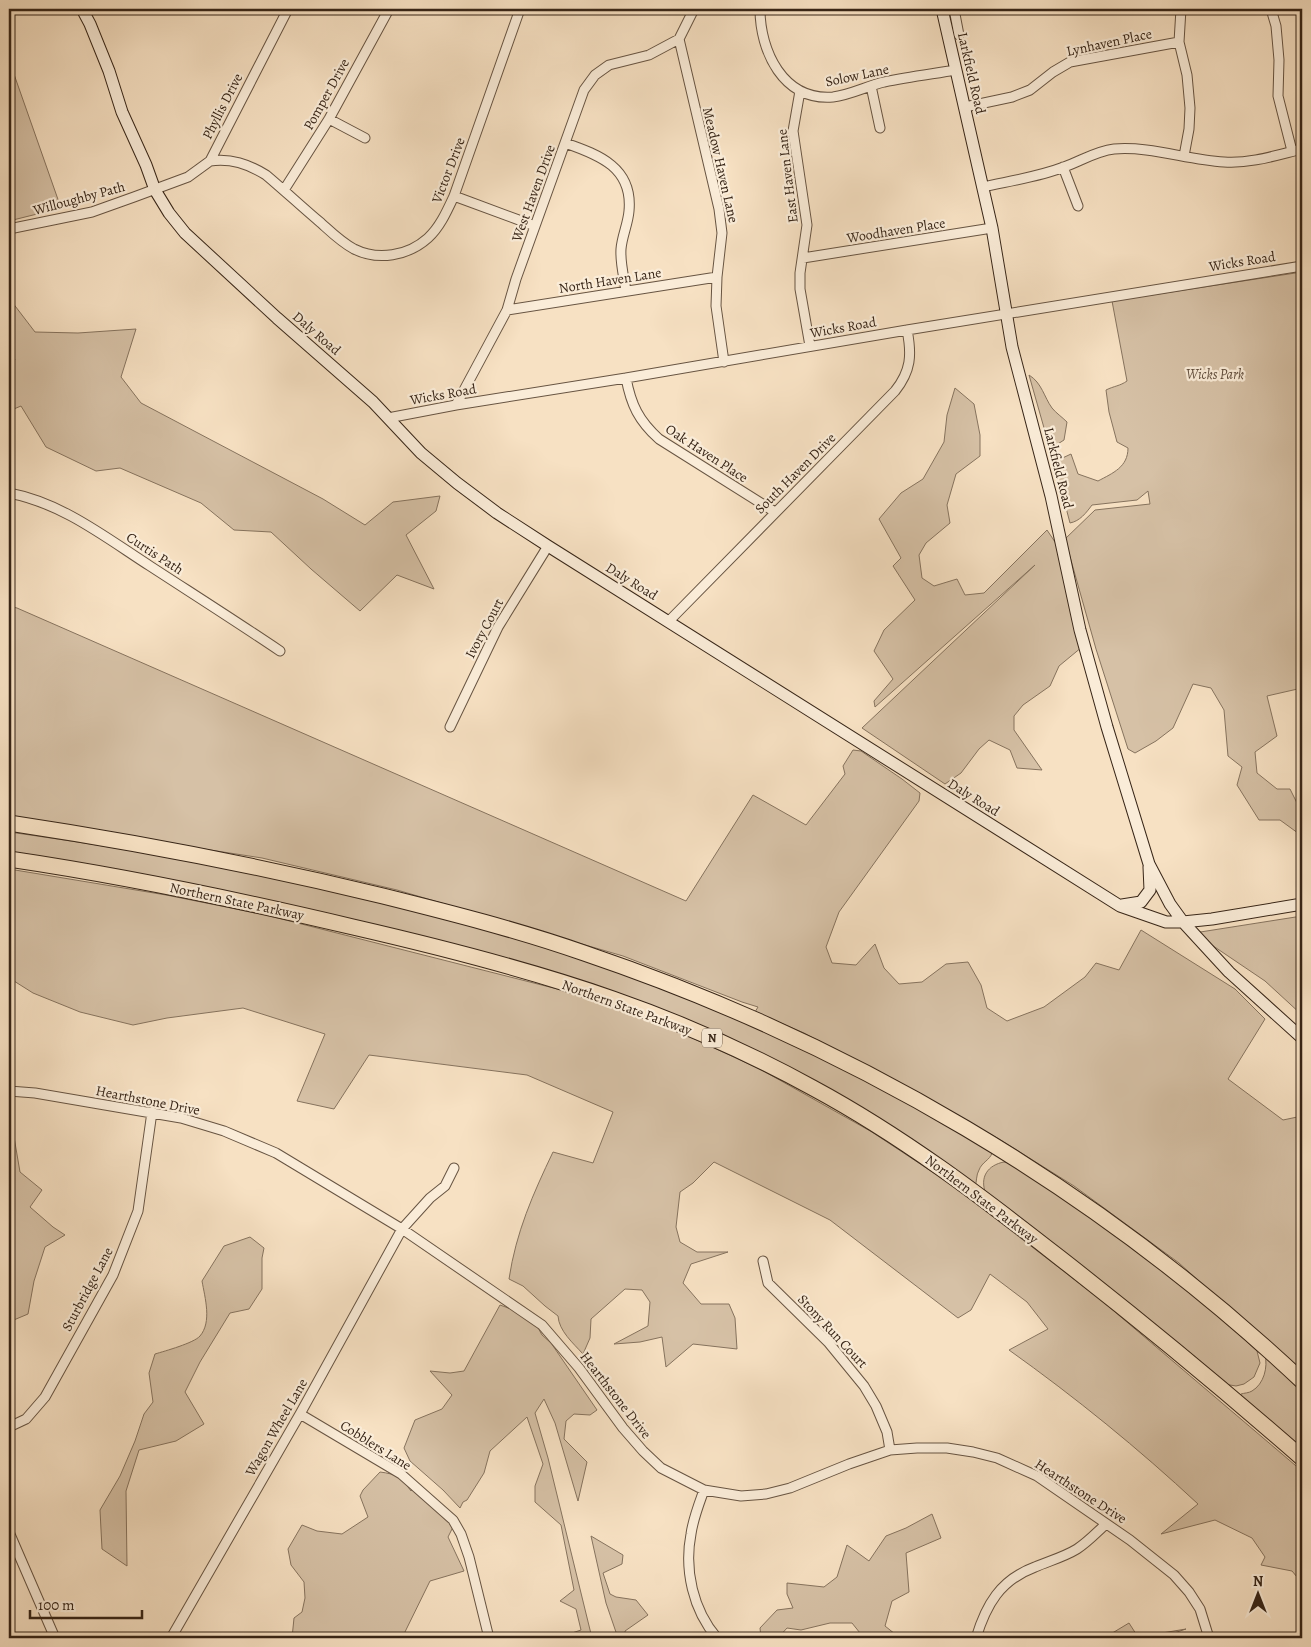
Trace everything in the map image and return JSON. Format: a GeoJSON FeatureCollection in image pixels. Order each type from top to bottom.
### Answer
{"type":"FeatureCollection","features":[{"type":"Feature","properties":{"kind":"highway"},"geometry":{"type":"LineString","coordinates":[[9,822],[240,864],[460,915],[583,952],[734,1009],[882,1080],[954,1120],[1034,1170],[1103,1217],[1176,1272],[1239,1324],[1302,1381]]}},
{"type":"Feature","properties":{"kind":"highway","name":"Northern State Parkway"},"geometry":{"type":"LineString","coordinates":[[9,858],[217,896],[459,953],[535,974],[612,999],[689,1028],[739,1051],[838,1102],[906,1144],[964,1184],[1127,1311],[1302,1458]]}},
{"type":"Feature","properties":{"kind":"street","name":"Daly Road"},"geometry":{"type":"LineString","coordinates":[[82,9],[100,48],[122,112],[155,190],[169,213],[185,233],[277,318],[373,402],[421,453],[497,513],[854,740],[1120,906],[1166,922],[1183,922],[1302,904]]}},
{"type":"Feature","properties":{"kind":"street","name":"Phyllis Drive"},"geometry":{"type":"LineString","coordinates":[[155,190],[188,177],[210,161],[288,9]]}},
{"type":"Feature","properties":{"kind":"street","name":"Pomper Drive"},"geometry":{"type":"LineString","coordinates":[[284,190],[329,119],[389,9]]}},
{"type":"Feature","properties":{"kind":"street","name":"Victor Drive"},"geometry":{"type":"LineString","coordinates":[[210,161],[224,159],[254,167],[284,190],[339,239],[354,249],[371,254],[391,256],[410,250],[428,238],[443,220],[454,196],[520,9]]}},
{"type":"Feature","properties":{"kind":"street"},"geometry":{"type":"LineString","coordinates":[[679,39],[694,9]]}},
{"type":"Feature","properties":{"kind":"street","name":"Solow Lane"},"geometry":{"type":"LineString","coordinates":[[760,9],[764,46],[771,61],[779,73],[800,91],[823,97],[835,97],[871,86],[956,70]]}},
{"type":"Feature","properties":{"kind":"street","name":"Larkfield Road"},"geometry":{"type":"LineString","coordinates":[[942,9],[992,228],[1012,347],[1051,496],[1080,630],[1107,727],[1149,864],[1170,904],[1183,922]]}},
{"type":"Feature","properties":{"kind":"street","name":"Larkfield Road"},"geometry":{"type":"LineString","coordinates":[[954,9],[959,35]]}},
{"type":"Feature","properties":{"kind":"street"},"geometry":{"type":"LineString","coordinates":[[1181,9],[1180,42],[1187,75],[1190,108],[1189,129],[1184,156]]}},
{"type":"Feature","properties":{"kind":"street"},"geometry":{"type":"LineString","coordinates":[[1271,9],[1276,26],[1279,60],[1278,96],[1292,151]]}},
{"type":"Feature","properties":{"kind":"street","name":"West Haven Drive"},"geometry":{"type":"LineString","coordinates":[[456,405],[507,310],[584,90],[595,75],[609,65],[649,55],[679,39]]}},
{"type":"Feature","properties":{"kind":"street","name":"Meadow Haven Lane"},"geometry":{"type":"LineString","coordinates":[[679,39],[719,209],[722,233],[716,306],[724,362]]}},
{"type":"Feature","properties":{"kind":"street","name":"Lynhaven Place"},"geometry":{"type":"LineString","coordinates":[[965,107],[1012,97],[1030,90],[1053,72],[1070,62],[1180,42]]}},
{"type":"Feature","properties":{"kind":"street"},"geometry":{"type":"LineString","coordinates":[[871,86],[880,128]]}},
{"type":"Feature","properties":{"kind":"street","name":"East Haven Lane"},"geometry":{"type":"LineString","coordinates":[[800,91],[793,131],[807,225],[800,273],[800,289],[810,346]]}},
{"type":"Feature","properties":{"kind":"street"},"geometry":{"type":"LineString","coordinates":[[329,119],[366,138]]}},
{"type":"Feature","properties":{"kind":"street"},"geometry":{"type":"LineString","coordinates":[[565,143],[596,154],[617,170],[625,181],[629,196],[629,212],[621,249],[626,291]]}},
{"type":"Feature","properties":{"kind":"street"},"geometry":{"type":"LineString","coordinates":[[983,187],[1030,177],[1112,149],[1128,148],[1224,162],[1241,162],[1302,149]]}},
{"type":"Feature","properties":{"kind":"street"},"geometry":{"type":"LineString","coordinates":[[1063,167],[1078,206]]}},
{"type":"Feature","properties":{"kind":"street","name":"Willoughby Path"},"geometry":{"type":"LineString","coordinates":[[9,229],[92,212],[155,190]]}},
{"type":"Feature","properties":{"kind":"street"},"geometry":{"type":"LineString","coordinates":[[454,196],[535,226]]}},
{"type":"Feature","properties":{"kind":"street","name":"Woodhaven Place"},"geometry":{"type":"LineString","coordinates":[[803,258],[992,228]]}},
{"type":"Feature","properties":{"kind":"street","name":"Wicks Road"},"geometry":{"type":"LineString","coordinates":[[388,418],[810,346],[1302,266]]}},
{"type":"Feature","properties":{"kind":"street","name":"North Haven Lane"},"geometry":{"type":"LineString","coordinates":[[507,310],[717,277]]}},
{"type":"Feature","properties":{"kind":"street","name":"South Haven Drive"},"geometry":{"type":"LineString","coordinates":[[668,621],[895,391],[904,379],[910,360],[907,330]]}},
{"type":"Feature","properties":{"kind":"street","name":"Oak Haven Place"},"geometry":{"type":"LineString","coordinates":[[626,378],[632,402],[645,427],[659,439],[775,512]]}},
{"type":"Feature","properties":{"kind":"street","name":"Curtis Path"},"geometry":{"type":"LineString","coordinates":[[9,494],[26,496],[48,504],[89,526],[280,651]]}},
{"type":"Feature","properties":{"kind":"street","name":"Ivory Court"},"geometry":{"type":"LineString","coordinates":[[450,727],[498,627],[548,546]]}},
{"type":"Feature","properties":{"kind":"street"},"geometry":{"type":"LineString","coordinates":[[1120,906],[1141,902],[1150,890],[1149,864]]}},
{"type":"Feature","properties":{"kind":"street"},"geometry":{"type":"LineString","coordinates":[[1183,922],[1228,972],[1302,1038]]}},
{"type":"Feature","properties":{"kind":"street","name":"Hearthstone Drive"},"geometry":{"type":"LineString","coordinates":[[9,1091],[35,1093],[181,1118],[224,1132],[276,1153],[402,1229],[542,1325],[579,1368],[622,1428],[643,1451],[661,1468],[704,1490],[741,1496],[766,1494],[790,1488],[890,1450],[947,1448],[998,1458],[1037,1476],[1174,1574],[1200,1609],[1209,1638]]}},
{"type":"Feature","properties":{"kind":"street","name":"Sturbridge Lane"},"geometry":{"type":"LineString","coordinates":[[9,1427],[26,1419],[45,1397],[113,1276],[138,1211],[152,1112]]}},
{"type":"Feature","properties":{"kind":"street","name":"Wagon Wheel Lane"},"geometry":{"type":"LineString","coordinates":[[171,1638],[300,1414],[402,1229],[430,1198],[445,1186],[454,1168]]}},
{"type":"Feature","properties":{"kind":"street","name":"Stony Run Court"},"geometry":{"type":"LineString","coordinates":[[763,1261],[768,1283],[828,1342],[864,1386],[876,1406],[887,1432],[890,1450]]}},
{"type":"Feature","properties":{"kind":"street","name":"Cobblers Lane"},"geometry":{"type":"LineString","coordinates":[[300,1414],[401,1474],[453,1520],[461,1534],[469,1557],[489,1638]]}},
{"type":"Feature","properties":{"kind":"street"},"geometry":{"type":"LineString","coordinates":[[704,1490],[690,1534],[688,1559],[691,1586],[700,1612],[717,1638]]}},
{"type":"Feature","properties":{"kind":"street"},"geometry":{"type":"LineString","coordinates":[[976,1638],[982,1618],[990,1602],[1002,1587],[1017,1575],[1079,1548],[1106,1524]]}},
{"type":"Feature","properties":{"kind":"street"},"geometry":{"type":"LineString","coordinates":[[9,1532],[55,1638]]}},
{"type":"Feature","properties":{"kind":"green space"},"geometry":{"type":"Polygon","coordinates":[[[9,60],[61,208],[9,221],[9,60]]]}},
{"type":"Feature","properties":{"kind":"green space","name":"Wicks Park"},"geometry":{"type":"Polygon","coordinates":[[[1302,272],[1302,688],[1267,696],[1277,736],[1255,752],[1257,773],[1277,789],[1290,789],[1299,807],[1302,836],[1280,820],[1259,820],[1237,785],[1242,767],[1228,756],[1224,710],[1211,688],[1193,684],[1173,728],[1156,741],[1135,753],[1128,749],[1096,649],[1065,539],[1095,510],[1150,504],[1148,491],[1137,500],[1092,505],[1080,519],[1070,523],[1054,462],[1071,454],[1078,474],[1098,481],[1119,469],[1127,455],[1128,448],[1117,442],[1109,412],[1106,390],[1127,381],[1112,301],[1302,272]]]}},
{"type":"Feature","properties":{"kind":"green space"},"geometry":{"type":"Polygon","coordinates":[[[9,298],[35,332],[78,333],[136,329],[121,377],[141,403],[323,499],[365,525],[393,502],[440,496],[436,511],[406,535],[434,589],[397,575],[360,611],[271,532],[234,530],[201,503],[120,468],[96,471],[46,447],[21,406],[9,411],[9,360],[15,360],[9,345],[9,298]]]}},
{"type":"Feature","properties":{"kind":"green space"},"geometry":{"type":"Polygon","coordinates":[[[1029,375],[1040,386],[1052,408],[1067,422],[1064,440],[1050,449],[1029,375]]]}},
{"type":"Feature","properties":{"kind":"green space"},"geometry":{"type":"Polygon","coordinates":[[[955,388],[974,404],[980,435],[980,456],[956,474],[947,505],[950,523],[926,543],[919,555],[922,578],[934,586],[957,579],[965,595],[984,593],[1047,530],[1057,545],[1082,647],[1059,666],[1050,686],[1023,705],[1014,716],[1014,730],[1042,770],[1017,768],[1010,750],[989,740],[979,749],[961,773],[945,784],[862,728],[1035,565],[875,707],[874,701],[893,679],[874,651],[884,630],[915,600],[893,566],[901,558],[879,519],[901,493],[923,479],[944,442],[947,415],[955,388]]]}},
{"type":"Feature","properties":{"kind":"green space"},"geometry":{"type":"Polygon","coordinates":[[[9,606],[686,901],[753,795],[806,825],[845,774],[843,766],[853,750],[861,751],[920,793],[919,801],[839,912],[826,947],[832,963],[856,965],[875,944],[884,968],[899,984],[922,982],[946,964],[968,962],[981,985],[987,1008],[1007,1021],[1044,1007],[1085,977],[1096,963],[1119,970],[1141,930],[1235,989],[1265,1019],[1228,1079],[1283,1120],[1302,1116],[1302,1374],[1179,1263],[1074,1186],[999,1139],[906,1087],[804,1033],[755,1012],[758,1007],[623,956],[397,890],[262,858],[9,819],[9,606]]]}},
{"type":"Feature","properties":{"kind":"green space"},"geometry":{"type":"Polygon","coordinates":[[[9,832],[209,864],[308,885],[408,908],[506,935],[602,966],[698,1001],[801,1046],[932,1116],[992,1153],[980,1167],[975,1187],[835,1096],[544,972],[9,856],[9,832]]]}},
{"type":"Feature","properties":{"kind":"green space"},"geometry":{"type":"Polygon","coordinates":[[[9,869],[166,895],[266,915],[581,995],[677,1031],[760,1069],[872,1132],[949,1183],[1101,1300],[1302,1471],[1302,1583],[1292,1571],[1261,1565],[1265,1557],[1252,1538],[1215,1520],[1161,1534],[1198,1504],[1106,1424],[1009,1350],[1048,1329],[1027,1302],[990,1274],[971,1310],[958,1318],[830,1220],[714,1162],[693,1183],[680,1192],[676,1227],[680,1242],[697,1252],[728,1252],[691,1264],[683,1283],[701,1304],[729,1304],[735,1318],[737,1349],[693,1344],[666,1367],[662,1337],[640,1342],[614,1344],[648,1326],[650,1302],[642,1290],[625,1289],[591,1319],[590,1338],[583,1354],[564,1332],[558,1316],[523,1286],[509,1279],[516,1245],[526,1214],[553,1152],[593,1163],[613,1112],[527,1075],[369,1055],[334,1109],[297,1101],[325,1034],[243,1008],[167,1018],[133,1025],[80,1012],[33,993],[14,981],[9,982],[9,869]]]}},
{"type":"Feature","properties":{"kind":"green space"},"geometry":{"type":"Polygon","coordinates":[[[1302,916],[1302,1015],[1265,981],[1194,933],[1302,916]]]}},
{"type":"Feature","properties":{"kind":"green space"},"geometry":{"type":"Polygon","coordinates":[[[14,1137],[20,1172],[42,1190],[30,1207],[65,1235],[45,1247],[34,1281],[28,1314],[9,1322],[9,1138],[14,1137]]]}},
{"type":"Feature","properties":{"kind":"green space"},"geometry":{"type":"Polygon","coordinates":[[[1004,1162],[1013,1164],[1100,1223],[1199,1298],[1257,1351],[1260,1363],[1254,1377],[1244,1384],[1236,1386],[1224,1384],[986,1194],[984,1177],[986,1173],[993,1166],[1004,1162]]]}},
{"type":"Feature","properties":{"kind":"green space"},"geometry":{"type":"Polygon","coordinates":[[[250,1237],[264,1248],[262,1258],[262,1289],[249,1309],[230,1313],[200,1362],[185,1392],[204,1424],[176,1441],[139,1450],[126,1491],[127,1566],[102,1549],[100,1510],[120,1476],[144,1414],[153,1402],[149,1373],[155,1354],[186,1344],[200,1336],[204,1330],[207,1317],[202,1281],[224,1246],[250,1237]]]}},
{"type":"Feature","properties":{"kind":"green space"},"geometry":{"type":"Polygon","coordinates":[[[500,1305],[511,1309],[537,1326],[542,1335],[551,1343],[597,1410],[590,1415],[574,1414],[566,1421],[564,1439],[587,1462],[578,1501],[555,1423],[544,1399],[535,1413],[548,1458],[592,1638],[575,1638],[572,1633],[581,1630],[576,1609],[560,1601],[574,1590],[561,1525],[535,1502],[535,1486],[543,1464],[527,1417],[490,1451],[484,1473],[460,1508],[410,1461],[404,1448],[415,1420],[442,1409],[452,1395],[430,1371],[450,1373],[464,1371],[500,1305]]]}},
{"type":"Feature","properties":{"kind":"green space"},"geometry":{"type":"Polygon","coordinates":[[[1265,1355],[1302,1391],[1302,1451],[1240,1397],[1241,1394],[1251,1392],[1260,1384],[1266,1365],[1265,1355]]]}},
{"type":"Feature","properties":{"kind":"green space"},"geometry":{"type":"Polygon","coordinates":[[[380,1472],[398,1477],[411,1491],[413,1488],[453,1527],[448,1537],[464,1571],[430,1581],[402,1638],[292,1638],[294,1618],[302,1612],[305,1598],[304,1582],[291,1565],[288,1549],[302,1525],[317,1531],[342,1534],[368,1517],[360,1496],[363,1490],[380,1472]]]}},
{"type":"Feature","properties":{"kind":"green space"},"geometry":{"type":"Polygon","coordinates":[[[932,1514],[941,1538],[906,1553],[909,1592],[892,1601],[885,1626],[900,1638],[864,1638],[852,1623],[830,1623],[801,1630],[787,1628],[778,1638],[761,1638],[760,1628],[777,1610],[793,1608],[787,1594],[787,1583],[824,1587],[837,1577],[847,1545],[869,1561],[886,1536],[932,1514]]]}},
{"type":"Feature","properties":{"kind":"green space"},"geometry":{"type":"Polygon","coordinates":[[[591,1536],[623,1555],[622,1564],[603,1573],[610,1594],[616,1597],[636,1600],[648,1615],[625,1631],[626,1638],[618,1638],[606,1603],[591,1536]]]}},
{"type":"Feature","properties":{"kind":"green space"},"geometry":{"type":"Polygon","coordinates":[[[1129,1623],[1138,1637],[1186,1629],[1159,1638],[1104,1638],[1129,1623]]]}}]}
